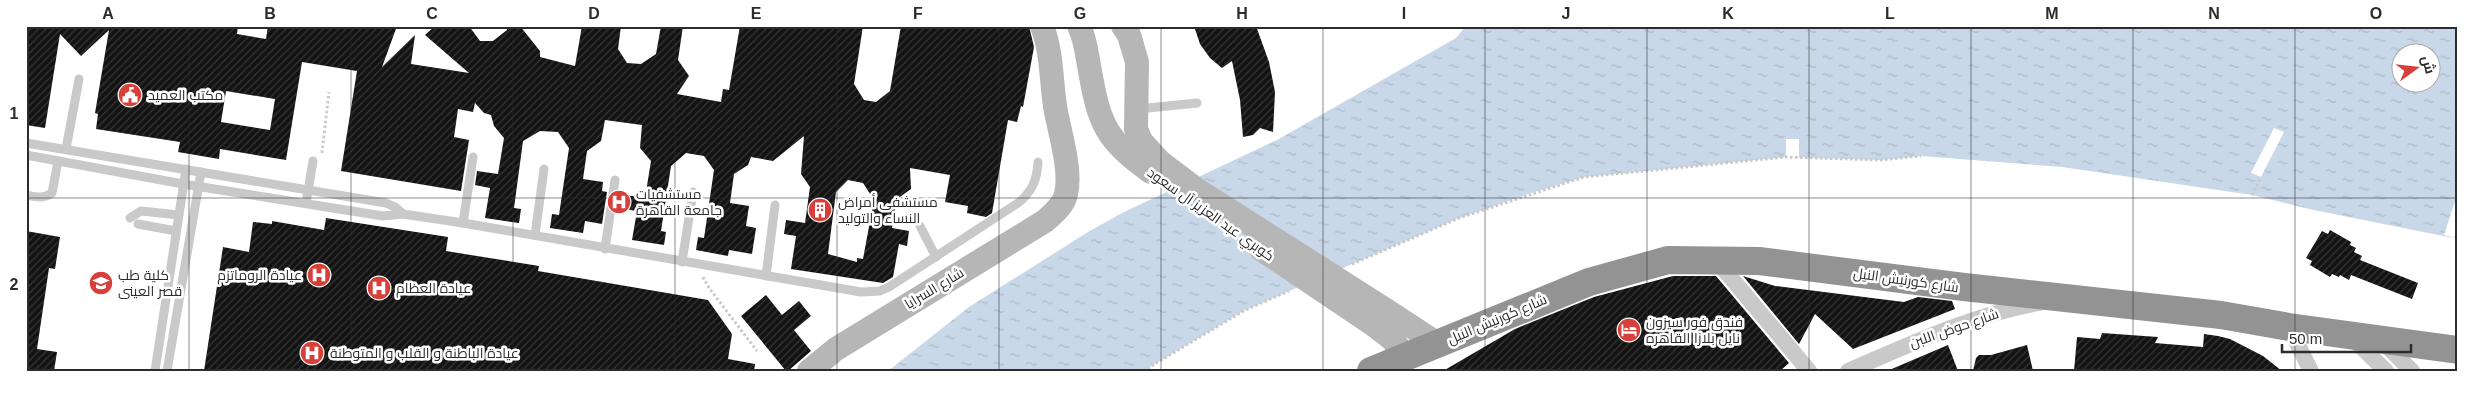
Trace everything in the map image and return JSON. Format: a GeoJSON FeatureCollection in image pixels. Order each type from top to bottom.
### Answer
{"type":"FeatureCollection","features":[{"type":"Feature","properties":{"kind":"highway","name":"شارع كورنيش النيل"},"geometry":{"type":"LineString","coordinates":[[1371,371],[1409,364],[1438,344],[1590,282],[1623,271],[1668,260],[1759,261],[2221,315],[2349,336],[2458,350]]}},
{"type":"Feature","properties":{"kind":"main road","name":"شارع السرايا"},"geometry":{"type":"LineString","coordinates":[[810,371],[836,349],[1045,221],[1066,197],[1068,184],[1055,105],[1048,43],[1042,26]]}},
{"type":"Feature","properties":{"kind":"main road","name":"كوبري عبد العزيز آل سعود"},"geometry":{"type":"LineString","coordinates":[[1079,26],[1086,45],[1097,110],[1118,146],[1203,193],[1380,317],[1438,344]]}},
{"type":"Feature","properties":{"kind":"main road","name":"كوبري عبد العزيز آل سعود"},"geometry":{"type":"LineString","coordinates":[[1123,26],[1134,48],[1137,62],[1135,122],[1138,135],[1155,167]]}},
{"type":"Feature","properties":{"kind":"main road"},"geometry":{"type":"LineString","coordinates":[[1097,110],[1116,116],[1136,109]]}},
{"type":"Feature","properties":{"kind":"main road","name":"كوبري عبد العزيز آل سعود"},"geometry":{"type":"LineString","coordinates":[[1380,317],[1409,364]]}},
{"type":"Feature","properties":{"kind":"street"},"geometry":{"type":"LineString","coordinates":[[1716,260],[1809,371]]}},
{"type":"Feature","properties":{"kind":"street","name":"شارع حوض اللبن"},"geometry":{"type":"LineString","coordinates":[[1848,371],[1899,347],[1969,320],[2018,307],[2064,298]]}},
{"type":"Feature","properties":{"kind":"street"},"geometry":{"type":"LineString","coordinates":[[2289,327],[2311,371]]}},
{"type":"Feature","properties":{"kind":"street"},"geometry":{"type":"LineString","coordinates":[[2349,336],[2386,371]]}},
{"type":"Feature","properties":{"kind":"street"},"geometry":{"type":"LineString","coordinates":[[2381,340],[2412,371]]}},
{"type":"Feature","properties":{"kind":"lane"},"geometry":{"type":"LineString","coordinates":[[66,150],[79,79]]}},
{"type":"Feature","properties":{"kind":"lane"},"geometry":{"type":"LineString","coordinates":[[1136,109],[1196,103]]}},
{"type":"Feature","properties":{"kind":"lane"},"geometry":{"type":"LineString","coordinates":[[26,143],[386,203],[396,207],[403,214]]}},
{"type":"Feature","properties":{"kind":"lane"},"geometry":{"type":"LineString","coordinates":[[26,155],[184,184],[383,216],[403,214],[463,223],[699,265],[870,292],[889,287],[1025,197],[1035,181],[1038,162]]}},
{"type":"Feature","properties":{"kind":"lane"},"geometry":{"type":"LineString","coordinates":[[463,223],[473,157]]}},
{"type":"Feature","properties":{"kind":"lane"},"geometry":{"type":"LineString","coordinates":[[26,195],[40,197],[52,193],[58,161]]}},
{"type":"Feature","properties":{"kind":"lane"},"geometry":{"type":"LineString","coordinates":[[306,203],[312,166]]}},
{"type":"Feature","properties":{"kind":"lane"},"geometry":{"type":"LineString","coordinates":[[155,371],[186,169]]}},
{"type":"Feature","properties":{"kind":"lane"},"geometry":{"type":"LineString","coordinates":[[535,236],[544,169]]}},
{"type":"Feature","properties":{"kind":"lane"},"geometry":{"type":"LineString","coordinates":[[167,371],[201,172]]}},
{"type":"Feature","properties":{"kind":"lane"},"geometry":{"type":"LineString","coordinates":[[605,249],[615,180]]}},
{"type":"Feature","properties":{"kind":"lane"},"geometry":{"type":"LineString","coordinates":[[682,262],[693,192]]}},
{"type":"Feature","properties":{"kind":"lane"},"geometry":{"type":"LineString","coordinates":[[766,276],[775,205]]}},
{"type":"Feature","properties":{"kind":"lane"},"geometry":{"type":"LineString","coordinates":[[130,218],[141,211],[179,214]]}},
{"type":"Feature","properties":{"kind":"lane"},"geometry":{"type":"LineString","coordinates":[[138,224],[176,231]]}},
{"type":"Feature","properties":{"kind":"lane"},"geometry":{"type":"LineString","coordinates":[[920,226],[936,257]]}},
{"type":"Feature","properties":{"kind":"path"},"geometry":{"type":"LineString","coordinates":[[312,166],[319,171],[329,92]]}},
{"type":"Feature","properties":{"kind":"path"},"geometry":{"type":"LineString","coordinates":[[1343,268],[1459,218],[1584,177],[1786,157],[1881,160],[1921,156]]}},
{"type":"Feature","properties":{"kind":"path"},"geometry":{"type":"LineString","coordinates":[[2252,194],[2261,177]]}},
{"type":"Feature","properties":{"kind":"path"},"geometry":{"type":"LineString","coordinates":[[699,265],[709,288],[757,351]]}},
{"type":"Feature","properties":{"kind":"path"},"geometry":{"type":"LineString","coordinates":[[1142,371],[1245,310],[1298,287]]}},
{"type":"Feature","properties":{"kind":"water"},"geometry":{"type":"Polygon","coordinates":[[[1466,26],[2458,26],[2458,239],[2309,209],[2252,195],[2062,167],[1921,156],[1881,160],[1786,157],[1584,177],[1528,194],[1459,218],[1245,310],[1143,371],[888,371],[969,307],[1088,232],[1124,212],[1277,140],[1456,38],[1466,26]]]}},
{"type":"Feature","properties":{"kind":"pier"},"geometry":{"type":"Polygon","coordinates":[[[2274,128],[2284,132],[2261,177],[2251,173],[2274,128]]]}},
{"type":"Feature","properties":{"kind":"pier"},"geometry":{"type":"Polygon","coordinates":[[[1786,139],[1799,139],[1799,157],[1786,157],[1786,139]]]}},
{"type":"Feature","properties":{"kind":"pier"},"geometry":{"type":"Polygon","coordinates":[[[2458,192],[2458,225],[2454,238],[2444,235],[2458,192]]]}},
{"type":"Feature","properties":{"kind":"building"},"geometry":{"type":"Polygon","coordinates":[[[26,26],[238,26],[237,34],[266,39],[268,26],[397,26],[382,67],[415,35],[411,64],[469,73],[425,35],[435,26],[469,26],[480,41],[493,41],[507,30],[507,26],[520,26],[540,51],[540,57],[575,66],[582,26],[621,26],[618,49],[627,63],[641,64],[656,54],[661,26],[683,26],[678,60],[689,76],[677,94],[721,102],[723,89],[729,90],[740,26],[863,26],[854,84],[864,100],[876,102],[890,91],[901,26],[1029,26],[1034,47],[1023,107],[1021,106],[1017,122],[1008,120],[992,213],[986,217],[967,213],[968,206],[945,202],[950,175],[910,168],[911,189],[897,199],[892,228],[909,231],[907,246],[899,244],[893,277],[883,283],[791,269],[796,236],[784,234],[786,220],[805,223],[810,187],[801,174],[804,136],[773,161],[751,157],[748,165],[734,174],[730,203],[749,206],[746,226],[756,228],[752,254],[729,250],[728,256],[696,250],[698,237],[704,238],[714,170],[704,156],[686,153],[671,166],[661,231],[666,232],[664,245],[632,240],[637,211],[617,208],[619,194],[645,198],[651,161],[640,148],[642,125],[605,120],[601,141],[587,151],[583,179],[603,182],[602,191],[607,192],[602,224],[585,221],[583,233],[550,228],[552,214],[559,215],[569,148],[558,132],[540,131],[523,141],[514,208],[521,209],[519,223],[485,218],[490,188],[475,185],[477,171],[498,174],[504,138],[494,126],[491,115],[484,113],[475,103],[473,112],[458,109],[454,137],[469,140],[461,191],[341,171],[357,71],[302,62],[286,160],[220,149],[219,159],[178,152],[180,142],[96,129],[98,114],[95,113],[109,30],[81,56],[60,34],[45,128],[26,125],[26,26]],[[226,91],[221,122],[270,130],[275,99],[226,91]],[[848,180],[836,192],[828,254],[857,262],[857,258],[863,259],[874,200],[863,183],[848,180]]]}},
{"type":"Feature","properties":{"kind":"building"},"geometry":{"type":"Polygon","coordinates":[[[1194,26],[1256,26],[1269,62],[1275,92],[1273,132],[1260,128],[1253,135],[1243,137],[1240,100],[1232,61],[1222,68],[1210,58],[1200,44],[1194,26]]]}},
{"type":"Feature","properties":{"kind":"building"},"geometry":{"type":"Polygon","coordinates":[[[326,218],[448,237],[446,251],[539,266],[538,271],[708,300],[732,334],[728,359],[755,364],[754,371],[473,371],[459,369],[459,371],[204,371],[223,247],[249,252],[253,222],[272,224],[272,221],[324,230],[326,218]]]}},
{"type":"Feature","properties":{"kind":"building"},"geometry":{"type":"Polygon","coordinates":[[[2330,230],[2351,242],[2350,245],[2356,248],[2354,252],[2362,256],[2360,260],[2418,283],[2412,299],[2351,275],[2349,280],[2340,275],[2339,277],[2332,274],[2330,277],[2310,265],[2312,261],[2306,258],[2322,231],[2328,234],[2330,230]]]}},
{"type":"Feature","properties":{"kind":"building"},"geometry":{"type":"Polygon","coordinates":[[[26,231],[60,237],[55,269],[49,268],[37,349],[57,352],[54,371],[26,371],[26,231]]]}},
{"type":"Feature","properties":{"kind":"building"},"geometry":{"type":"Polygon","coordinates":[[[1673,276],[1716,276],[1789,363],[1780,371],[1443,371],[1515,329],[1594,297],[1673,276]]]}},
{"type":"Feature","properties":{"kind":"building"},"geometry":{"type":"Polygon","coordinates":[[[1743,276],[1775,286],[1904,302],[1918,297],[1952,301],[1955,309],[1853,349],[1815,314],[1799,344],[1743,276]]]}},
{"type":"Feature","properties":{"kind":"building"},"geometry":{"type":"Polygon","coordinates":[[[766,295],[782,315],[799,301],[811,316],[794,330],[811,351],[788,371],[786,371],[741,316],[766,295]]]}},
{"type":"Feature","properties":{"kind":"building"},"geometry":{"type":"Polygon","coordinates":[[[2102,333],[2158,337],[2155,343],[2203,347],[2204,334],[2218,336],[2230,339],[2263,356],[2282,371],[2074,371],[2077,337],[2100,339],[2102,333]]]}},
{"type":"Feature","properties":{"kind":"building"},"geometry":{"type":"Polygon","coordinates":[[[1948,345],[1958,371],[1887,371],[1948,345]]]}},
{"type":"Feature","properties":{"kind":"building"},"geometry":{"type":"Polygon","coordinates":[[[2027,345],[2033,371],[1973,371],[1976,358],[1979,355],[1991,355],[2027,345]]]}},
{"type":"Feature","properties":{"kind":"place","name":"مكتب العميد"},"geometry":{"type":"Point","coordinates":[130,95]}},
{"type":"Feature","properties":{"kind":"place","name":"مستشفيات جامعة القاهرة"},"geometry":{"type":"Point","coordinates":[619,202]}},
{"type":"Feature","properties":{"kind":"place","name":"مستشفى أمراض النساء والتوليد"},"geometry":{"type":"Point","coordinates":[820,210]}},
{"type":"Feature","properties":{"kind":"place","name":"عيادة الروماتزم"},"geometry":{"type":"Point","coordinates":[319,275]}},
{"type":"Feature","properties":{"kind":"place","name":"كلية طب قصر العينى"},"geometry":{"type":"Point","coordinates":[101,283]}},
{"type":"Feature","properties":{"kind":"place","name":"عيادة العظام"},"geometry":{"type":"Point","coordinates":[379,288]}},
{"type":"Feature","properties":{"kind":"place","name":"فندق فور سيزون نايل بلازا القاهره"},"geometry":{"type":"Point","coordinates":[1629,330]}},
{"type":"Feature","properties":{"kind":"place","name":"عيادة الباطنة و القلب و المتوطنة"},"geometry":{"type":"Point","coordinates":[312,353]}}]}
